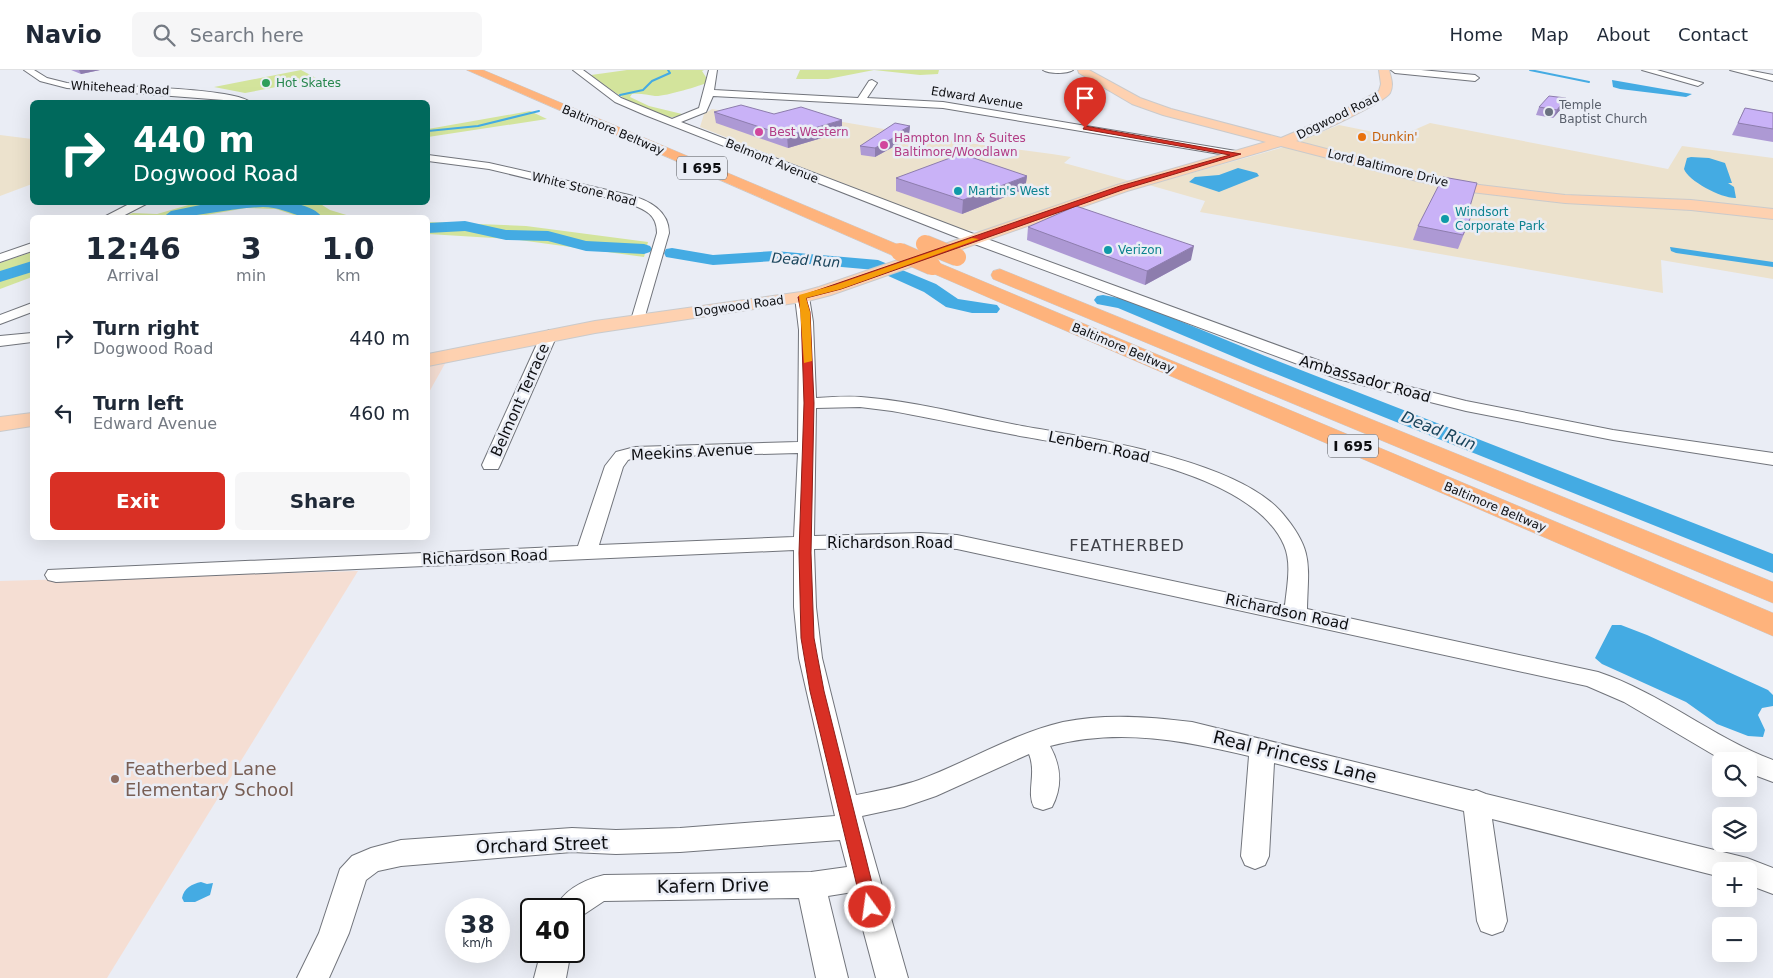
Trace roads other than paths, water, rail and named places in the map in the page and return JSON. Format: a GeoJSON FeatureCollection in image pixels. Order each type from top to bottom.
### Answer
{"type":"FeatureCollection","features":[{"type":"Feature","properties":{"kind":"highway"},"geometry":{"type":"LineString","coordinates":[[463,70],[505,84]]}},
{"type":"Feature","properties":{"kind":"highway","name":"Baltimore Beltway"},"geometry":{"type":"LineString","coordinates":[[473,70],[893,263],[924,250],[957,257],[1773,593]]}},
{"type":"Feature","properties":{"kind":"highway","name":"Baltimore Beltway"},"geometry":{"type":"LineString","coordinates":[[540,84],[758,175]]}},
{"type":"Feature","properties":{"kind":"highway","name":"Baltimore Beltway"},"geometry":{"type":"LineString","coordinates":[[924,250],[1773,625]]}},
{"type":"Feature","properties":{"kind":"main road","name":"Lord Baltimore Drive"},"geometry":{"type":"LineString","coordinates":[[1085,70],[1136,101],[1167,112],[1285,141],[1417,177],[1502,193],[1582,200],[1710,206],[1773,214]]}},
{"type":"Feature","properties":{"kind":"main road","name":"Dogwood Road"},"geometry":{"type":"LineString","coordinates":[[430,360],[548,335],[638,320],[802,297],[893,263],[974,240],[1122,188],[1285,141],[1320,128],[1379,97],[1386,89],[1384,70]]}},
{"type":"Feature","properties":{"kind":"main road"},"geometry":{"type":"LineString","coordinates":[[0,424],[30,420]]}},
{"type":"Feature","properties":{"kind":"street","name":"Whitehead Road"},"geometry":{"type":"LineString","coordinates":[[28,70],[39,78],[71,85],[197,92],[235,100]]}},
{"type":"Feature","properties":{"kind":"street","name":"Belmont Avenue"},"geometry":{"type":"LineString","coordinates":[[577,70],[618,100],[974,240]]}},
{"type":"Feature","properties":{"kind":"street"},"geometry":{"type":"LineString","coordinates":[[672,122],[701,112],[709,93],[713,70]]}},
{"type":"Feature","properties":{"kind":"street"},"geometry":{"type":"LineString","coordinates":[[1047,70],[1069,70]]}},
{"type":"Feature","properties":{"kind":"street"},"geometry":{"type":"LineString","coordinates":[[1394,70],[1475,78]]}},
{"type":"Feature","properties":{"kind":"street"},"geometry":{"type":"LineString","coordinates":[[1646,70],[1698,83]]}},
{"type":"Feature","properties":{"kind":"street"},"geometry":{"type":"LineString","coordinates":[[1734,70],[1773,78]]}},
{"type":"Feature","properties":{"kind":"street"},"geometry":{"type":"LineString","coordinates":[[861,100],[872,83]]}},
{"type":"Feature","properties":{"kind":"street","name":"Edward Avenue"},"geometry":{"type":"LineString","coordinates":[[709,93],[943,105],[1238,154]]}},
{"type":"Feature","properties":{"kind":"street","name":"White Stone Road"},"geometry":{"type":"LineString","coordinates":[[430,158],[500,168],[629,199],[652,210],[663,222],[663,233],[638,320]]}},
{"type":"Feature","properties":{"kind":"street"},"geometry":{"type":"LineString","coordinates":[[115,215],[137,205]]}},
{"type":"Feature","properties":{"kind":"street","name":"Ambassador Road"},"geometry":{"type":"LineString","coordinates":[[974,240],[1149,302],[1296,359],[1366,382],[1466,406],[1613,435],[1773,459]]}},
{"type":"Feature","properties":{"kind":"street"},"geometry":{"type":"LineString","coordinates":[[0,258],[30,247]]}},
{"type":"Feature","properties":{"kind":"street"},"geometry":{"type":"LineString","coordinates":[[802,297],[805,312],[809,403],[805,543],[805,606],[808,638],[817,691],[862,878],[892,978]]}},
{"type":"Feature","properties":{"kind":"street"},"geometry":{"type":"LineString","coordinates":[[0,320],[30,308]]}},
{"type":"Feature","properties":{"kind":"street","name":"Belmont Terrace"},"geometry":{"type":"LineString","coordinates":[[491,465],[548,335]]}},
{"type":"Feature","properties":{"kind":"street"},"geometry":{"type":"LineString","coordinates":[[0,341],[30,338]]}},
{"type":"Feature","properties":{"kind":"street","name":"Lenbern Road"},"geometry":{"type":"LineString","coordinates":[[809,403],[860,402],[892,406],[1135,453],[1205,476],[1259,503],[1284,527],[1294,544],[1297,561],[1296,614]]}},
{"type":"Feature","properties":{"kind":"street","name":"Meekins Avenue"},"geometry":{"type":"LineString","coordinates":[[586,553],[599,519],[614,466],[622,456],[634,452],[808,447]]}},
{"type":"Feature","properties":{"kind":"street","name":"Richardson Road"},"geometry":{"type":"LineString","coordinates":[[56,575],[805,543],[920,540],[957,542],[1612,684],[1652,703],[1727,752]]}},
{"type":"Feature","properties":{"kind":"street","name":"Real Princess Lane"},"geometry":{"type":"LineString","coordinates":[[848,817],[886,801],[912,794],[937,784],[1003,752],[1035,741],[1092,727],[1125,726],[1192,732],[1712,863]]}},
{"type":"Feature","properties":{"kind":"street"},"geometry":{"type":"LineString","coordinates":[[1035,741],[1046,763],[1048,776],[1043,799]]}},
{"type":"Feature","properties":{"kind":"street"},"geometry":{"type":"LineString","coordinates":[[1255,856],[1262,750]]}},
{"type":"Feature","properties":{"kind":"street","name":"Richardson Road"},"geometry":{"type":"LineString","coordinates":[[1757,765],[1773,771]]}},
{"type":"Feature","properties":{"kind":"street"},"geometry":{"type":"LineString","coordinates":[[1476,802],[1492,921]]}},
{"type":"Feature","properties":{"kind":"street","name":"Orchard Street"},"geometry":{"type":"LineString","coordinates":[[313,978],[338,918],[350,877],[356,868],[374,858],[401,853],[572,840],[680,840],[848,817]]}},
{"type":"Feature","properties":{"kind":"street","name":"Real Princess Lane"},"geometry":{"type":"LineString","coordinates":[[1757,875],[1773,881]]}},
{"type":"Feature","properties":{"kind":"street","name":"Kafern Drive"},"geometry":{"type":"LineString","coordinates":[[583,898],[590,892],[604,888],[811,885],[862,878]]}},
{"type":"Feature","properties":{"kind":"street"},"geometry":{"type":"LineString","coordinates":[[811,885],[832,978]]}},
{"type":"Feature","properties":{"kind":"street"},"geometry":{"type":"LineString","coordinates":[[550,978],[553,963]]}},
{"type":"Feature","properties":{"kind":"water"},"geometry":{"type":"Polygon","coordinates":[[[1612,80],[1692,94],[1686,97],[1620,89],[1613,87],[1612,80]]]}},
{"type":"Feature","properties":{"kind":"water"},"geometry":{"type":"Polygon","coordinates":[[[1687,158],[1709,158],[1725,163],[1732,183],[1728,183],[1734,187],[1736,198],[1723,196],[1692,179],[1684,169],[1687,158]]]}},
{"type":"Feature","properties":{"kind":"water"},"geometry":{"type":"Polygon","coordinates":[[[1238,168],[1257,173],[1259,176],[1219,192],[1189,182],[1195,177],[1219,175],[1238,168]]]}},
{"type":"Feature","properties":{"kind":"water"},"geometry":{"type":"Polygon","coordinates":[[[1670,247],[1773,262],[1773,267],[1676,253],[1671,251],[1670,247]]]}},
{"type":"Feature","properties":{"kind":"water"},"geometry":{"type":"Polygon","coordinates":[[[1612,625],[1621,625],[1647,635],[1768,690],[1773,695],[1773,706],[1762,708],[1758,715],[1765,730],[1763,737],[1748,736],[1717,724],[1686,702],[1602,664],[1595,658],[1612,625]]]}},
{"type":"Feature","properties":{"kind":"water"},"geometry":{"type":"Polygon","coordinates":[[[201,882],[213,883],[210,895],[195,902],[184,902],[182,898],[187,889],[201,882]]]}},
{"type":"Feature","properties":{"kind":"waterway"},"geometry":{"type":"LineString","coordinates":[[620,95],[643,90],[652,81],[670,73],[668,70]]}},
{"type":"Feature","properties":{"kind":"waterway"},"geometry":{"type":"LineString","coordinates":[[1530,70],[1589,82]]}},
{"type":"Feature","properties":{"kind":"waterway"},"geometry":{"type":"LineString","coordinates":[[430,131],[478,126],[539,111]]}},
{"type":"Feature","properties":{"kind":"waterway","name":"Dead Run"},"geometry":{"type":"LineString","coordinates":[[177,215],[229,205]]}},
{"type":"Feature","properties":{"kind":"waterway","name":"Dead Run"},"geometry":{"type":"LineString","coordinates":[[282,205],[311,215]]}},
{"type":"Feature","properties":{"kind":"waterway","name":"Dead Run"},"geometry":{"type":"LineString","coordinates":[[430,228],[465,226],[506,235],[548,236],[586,246],[644,249]]}},
{"type":"Feature","properties":{"kind":"waterway","name":"Dead Run"},"geometry":{"type":"LineString","coordinates":[[672,253],[713,260],[775,256],[878,265],[930,288],[952,303],[972,308],[991,309]]}},
{"type":"Feature","properties":{"kind":"waterway","name":"Dead Run"},"geometry":{"type":"LineString","coordinates":[[0,277],[30,267]]}},
{"type":"Feature","properties":{"kind":"waterway","name":"Dead Run"},"geometry":{"type":"LineString","coordinates":[[1103,300],[1123,304],[1258,360],[1773,564]]}},
{"type":"Feature","properties":{"kind":"place","name":"Hot Skates"},"geometry":{"type":"Point","coordinates":[266,83]}},
{"type":"Feature","properties":{"kind":"place","name":"Temple Baptist Church"},"geometry":{"type":"Point","coordinates":[1549,112]}},
{"type":"Feature","properties":{"kind":"place","name":"Best Western"},"geometry":{"type":"Point","coordinates":[759,132]}},
{"type":"Feature","properties":{"kind":"place","name":"Dunkin'"},"geometry":{"type":"Point","coordinates":[1362,137]}},
{"type":"Feature","properties":{"kind":"place","name":"Hampton Inn & Suites Baltimore/Woodlawn"},"geometry":{"type":"Point","coordinates":[884,145]}},
{"type":"Feature","properties":{"kind":"place","name":"Martin's West"},"geometry":{"type":"Point","coordinates":[958,191]}},
{"type":"Feature","properties":{"kind":"place","name":"Windsort Corporate Park"},"geometry":{"type":"Point","coordinates":[1445,219]}},
{"type":"Feature","properties":{"kind":"place","name":"Verizon"},"geometry":{"type":"Point","coordinates":[1108,250]}},
{"type":"Feature","properties":{"kind":"place","name":"Featherbed Lane Elementary School"},"geometry":{"type":"Point","coordinates":[115,779]}},
{"type":"Feature","properties":{"kind":"district","name":"FEATHERBED"},"geometry":{"type":"Point","coordinates":[1127,545]}}]}
